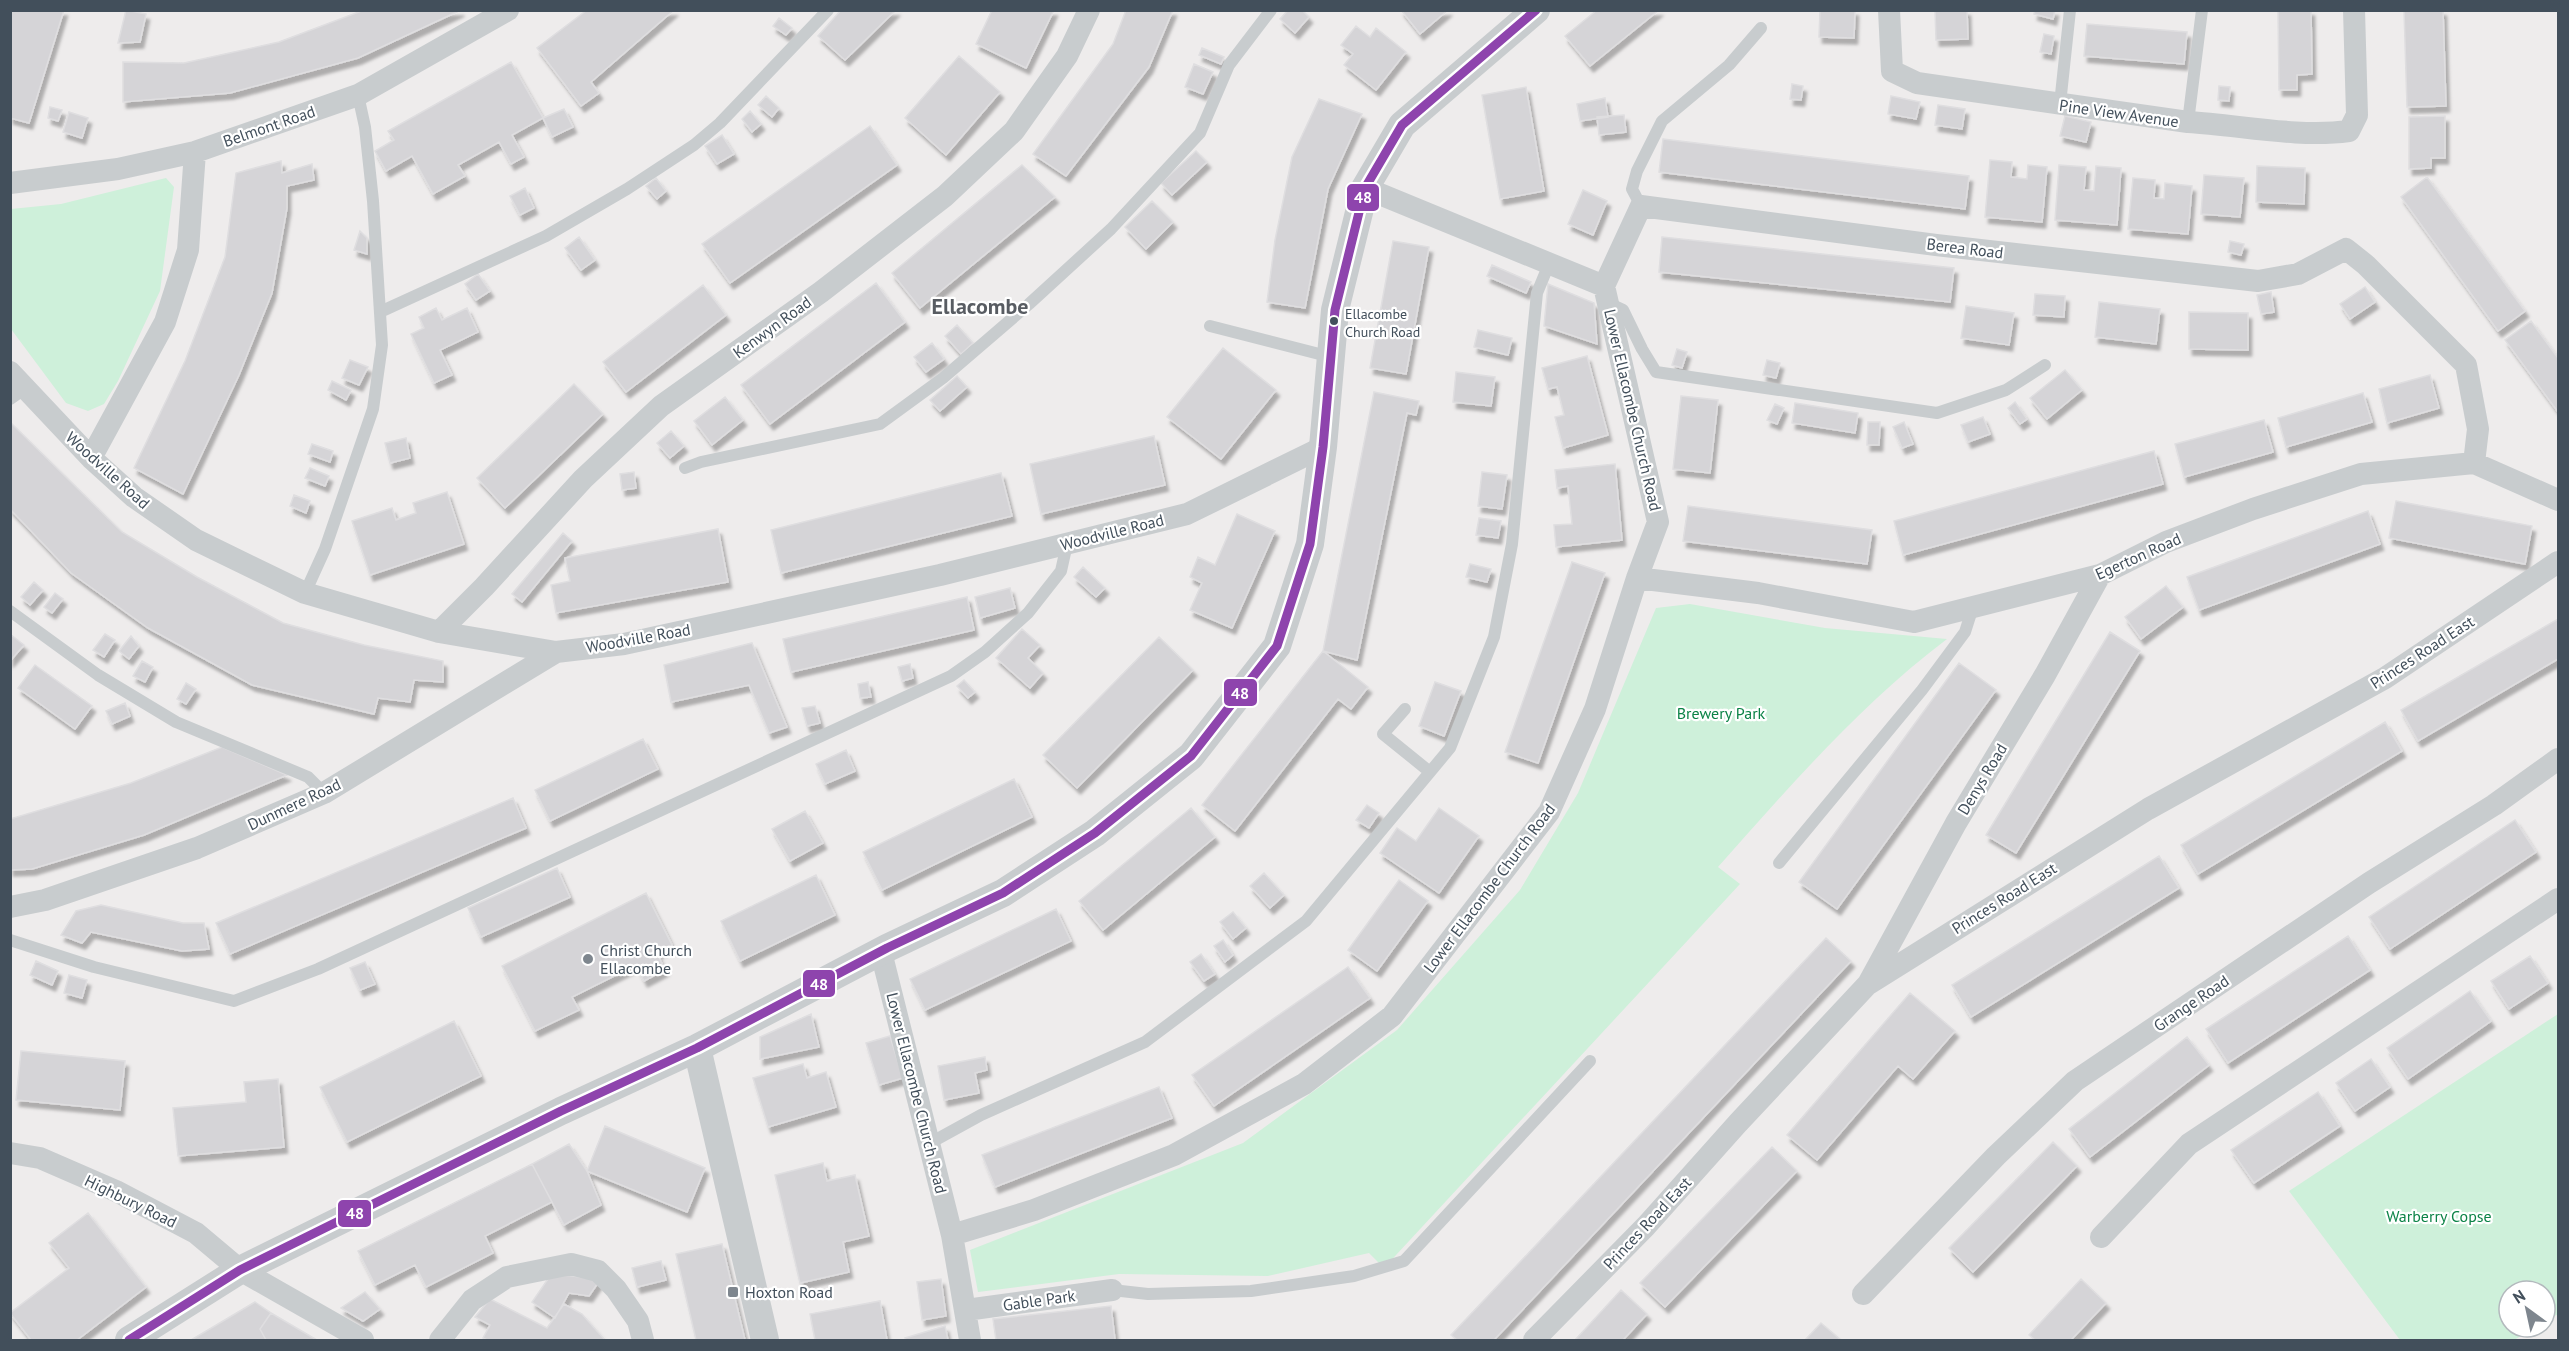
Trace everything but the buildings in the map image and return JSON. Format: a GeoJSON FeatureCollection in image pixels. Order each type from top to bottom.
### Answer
{"type":"FeatureCollection","features":[{"type":"Feature","properties":{"kind":"street","name":"Belmont Road"},"geometry":{"type":"LineString","coordinates":[[10,183],[118,169],[195,152],[358,95],[508,10]]}},
{"type":"Feature","properties":{"kind":"street","name":"Kenwyn Road"},"geometry":{"type":"LineString","coordinates":[[439,632],[484,587],[583,479],[661,406],[821,292],[945,196],[1014,131],[1067,56],[1089,10]]}},
{"type":"Feature","properties":{"kind":"street"},"geometry":{"type":"LineString","coordinates":[[129,1341],[240,1270],[561,1111],[697,1048],[881,952],[1003,893],[1095,833],[1191,756],[1277,646],[1310,544],[1323,447],[1335,310],[1365,188],[1402,125],[1536,10]]}},
{"type":"Feature","properties":{"kind":"street","name":"Pine View Avenue"},"geometry":{"type":"LineString","coordinates":[[1888,10],[1892,71],[1917,83],[2188,123],[2231,124],[2324,135],[2349,131],[2357,115],[2354,10]]}},
{"type":"Feature","properties":{"kind":"street"},"geometry":{"type":"LineString","coordinates":[[91,458],[165,322],[188,250],[195,152]]}},
{"type":"Feature","properties":{"kind":"street","name":"Lower Ellacombe Church Road"},"geometry":{"type":"LineString","coordinates":[[952,1234],[1034,1210],[1174,1155],[1304,1084],[1392,1016],[1549,812],[1595,710],[1637,578],[1659,522],[1606,294],[1548,264],[1365,188]]}},
{"type":"Feature","properties":{"kind":"street"},"geometry":{"type":"LineString","coordinates":[[1606,294],[1641,206]]}},
{"type":"Feature","properties":{"kind":"street","name":"Berea Road"},"geometry":{"type":"LineString","coordinates":[[1641,206],[1936,245],[2258,281],[2298,274],[2346,249],[2366,265],[2466,365],[2478,429],[2474,463]]}},
{"type":"Feature","properties":{"kind":"street","name":"Woodville Road"},"geometry":{"type":"LineString","coordinates":[[15,387],[134,497],[196,540],[305,593],[439,632],[556,652],[624,644],[940,575],[1187,514],[1323,447]]}},
{"type":"Feature","properties":{"kind":"street","name":"Egerton Road"},"geometry":{"type":"LineString","coordinates":[[1637,578],[1758,593],[1914,622],[2100,575],[2166,542],[2253,509],[2361,474],[2474,463],[2559,500]]}},
{"type":"Feature","properties":{"kind":"street","name":"Princes Road East"},"geometry":{"type":"LineString","coordinates":[[1534,1341],[1646,1226],[1738,1123],[1867,985],[2148,809],[2385,678],[2559,562]]}},
{"type":"Feature","properties":{"kind":"street","name":"Denys Road"},"geometry":{"type":"LineString","coordinates":[[1867,985],[1956,823],[2100,575]]}},
{"type":"Feature","properties":{"kind":"street","name":"Dunmere Road"},"geometry":{"type":"LineString","coordinates":[[10,907],[45,900],[197,848],[324,793],[556,652]]}},
{"type":"Feature","properties":{"kind":"street","name":"Grange Road"},"geometry":{"type":"LineString","coordinates":[[1863,1294],[1996,1156],[2075,1081],[2369,883],[2494,805],[2559,759]]}},
{"type":"Feature","properties":{"kind":"street"},"geometry":{"type":"LineString","coordinates":[[2101,1237],[2189,1144],[2559,899]]}},
{"type":"Feature","properties":{"kind":"street","name":"Lower Ellacombe Church Road"},"geometry":{"type":"LineString","coordinates":[[881,952],[952,1234],[970,1341]]}},
{"type":"Feature","properties":{"kind":"street"},"geometry":{"type":"LineString","coordinates":[[697,1048],[765,1341]]}},
{"type":"Feature","properties":{"kind":"street","name":"Highbury Road"},"geometry":{"type":"LineString","coordinates":[[10,1153],[40,1158],[116,1191],[196,1233],[240,1270],[363,1341]]}},
{"type":"Feature","properties":{"kind":"street"},"geometry":{"type":"LineString","coordinates":[[440,1341],[472,1300],[507,1277],[571,1264],[598,1271],[616,1289],[638,1321],[643,1341]]}},
{"type":"Feature","properties":{"kind":"street","name":"Gable Park"},"geometry":{"type":"LineString","coordinates":[[966,1310],[1112,1290]]}},
{"type":"Feature","properties":{"kind":"lane"},"geometry":{"type":"LineString","coordinates":[[380,312],[546,236],[627,189],[694,145],[720,123],[766,77],[828,10]]}},
{"type":"Feature","properties":{"kind":"lane"},"geometry":{"type":"LineString","coordinates":[[685,468],[701,462],[880,424],[943,378],[1111,229],[1200,133],[1230,65],[1271,10]]}},
{"type":"Feature","properties":{"kind":"lane"},"geometry":{"type":"LineString","coordinates":[[2060,104],[2070,10]]}},
{"type":"Feature","properties":{"kind":"lane"},"geometry":{"type":"LineString","coordinates":[[2188,123],[2202,10]]}},
{"type":"Feature","properties":{"kind":"lane"},"geometry":{"type":"LineString","coordinates":[[1641,206],[1632,189],[1634,180],[1662,121],[1729,65],[1761,28]]}},
{"type":"Feature","properties":{"kind":"lane"},"geometry":{"type":"LineString","coordinates":[[305,593],[325,549],[372,409],[382,345],[373,201],[365,127],[358,95]]}},
{"type":"Feature","properties":{"kind":"lane"},"geometry":{"type":"LineString","coordinates":[[930,1143],[981,1115],[1145,1042],[1306,921],[1450,748],[1494,637],[1512,544],[1537,293],[1548,264]]}},
{"type":"Feature","properties":{"kind":"lane"},"geometry":{"type":"LineString","coordinates":[[1606,294],[1623,310],[1656,372],[1937,413],[2006,390],[2045,365]]}},
{"type":"Feature","properties":{"kind":"lane"},"geometry":{"type":"LineString","coordinates":[[1210,326],[1330,357]]}},
{"type":"Feature","properties":{"kind":"lane"},"geometry":{"type":"LineString","coordinates":[[10,940],[94,966],[234,1001],[329,964],[951,676],[985,652],[1028,613],[1061,571],[1067,544]]}},
{"type":"Feature","properties":{"kind":"lane"},"geometry":{"type":"LineString","coordinates":[[1779,863],[1922,690],[1965,632],[1973,607]]}},
{"type":"Feature","properties":{"kind":"lane"},"geometry":{"type":"LineString","coordinates":[[10,611],[98,675],[176,722],[308,777],[324,793]]}},
{"type":"Feature","properties":{"kind":"lane"},"geometry":{"type":"LineString","coordinates":[[1405,710],[1383,734],[1430,771]]}},
{"type":"Feature","properties":{"kind":"lane"},"geometry":{"type":"LineString","coordinates":[[1112,1290],[1148,1294],[1251,1291],[1354,1276],[1404,1261],[1590,1061]]}},
{"type":"Feature","properties":{"kind":"green space"},"geometry":{"type":"Polygon","coordinates":[[[166,178],[174,187],[160,291],[118,381],[104,404],[88,411],[66,403],[11,329],[11,209],[61,204],[166,178]]]}},
{"type":"Feature","properties":{"kind":"green space","name":"Brewery Park"},"geometry":{"type":"Polygon","coordinates":[[[1690,604],[1825,628],[1947,639],[1915,664],[1855,719],[1718,867],[1740,884],[1384,1268],[1369,1253],[1268,1276],[1119,1274],[978,1292],[970,1250],[1243,1143],[1397,1030],[1520,890],[1578,793],[1656,608],[1690,604]]]}},
{"type":"Feature","properties":{"kind":"green space","name":"Warberry Copse"},"geometry":{"type":"Polygon","coordinates":[[[2558,1014],[2558,1314],[2557,1279],[2497,1279],[2497,1339],[2516,1339],[2400,1340],[2289,1191],[2558,1014]]]}},
{"type":"Feature","properties":{"kind":"transit line","name":"48"},"geometry":{"type":"LineString","coordinates":[[129,1340],[240,1270],[561,1111],[697,1048],[887,948],[1003,893],[1095,833],[1191,756],[1277,646],[1310,544],[1323,447],[1335,310],[1365,188],[1402,125],[1536,10]]}},
{"type":"Feature","properties":{"kind":"place","name":"Ellacombe Church Road"},"geometry":{"type":"Point","coordinates":[1334,321]}},
{"type":"Feature","properties":{"kind":"place","name":"Christ Church Ellacombe"},"geometry":{"type":"Point","coordinates":[588,959]}},
{"type":"Feature","properties":{"kind":"place","name":"Hoxton Road"},"geometry":{"type":"Point","coordinates":[733,1292]}},
{"type":"Feature","properties":{"kind":"district","name":"Ellacombe"},"geometry":{"type":"Point","coordinates":[980,306]}}]}
